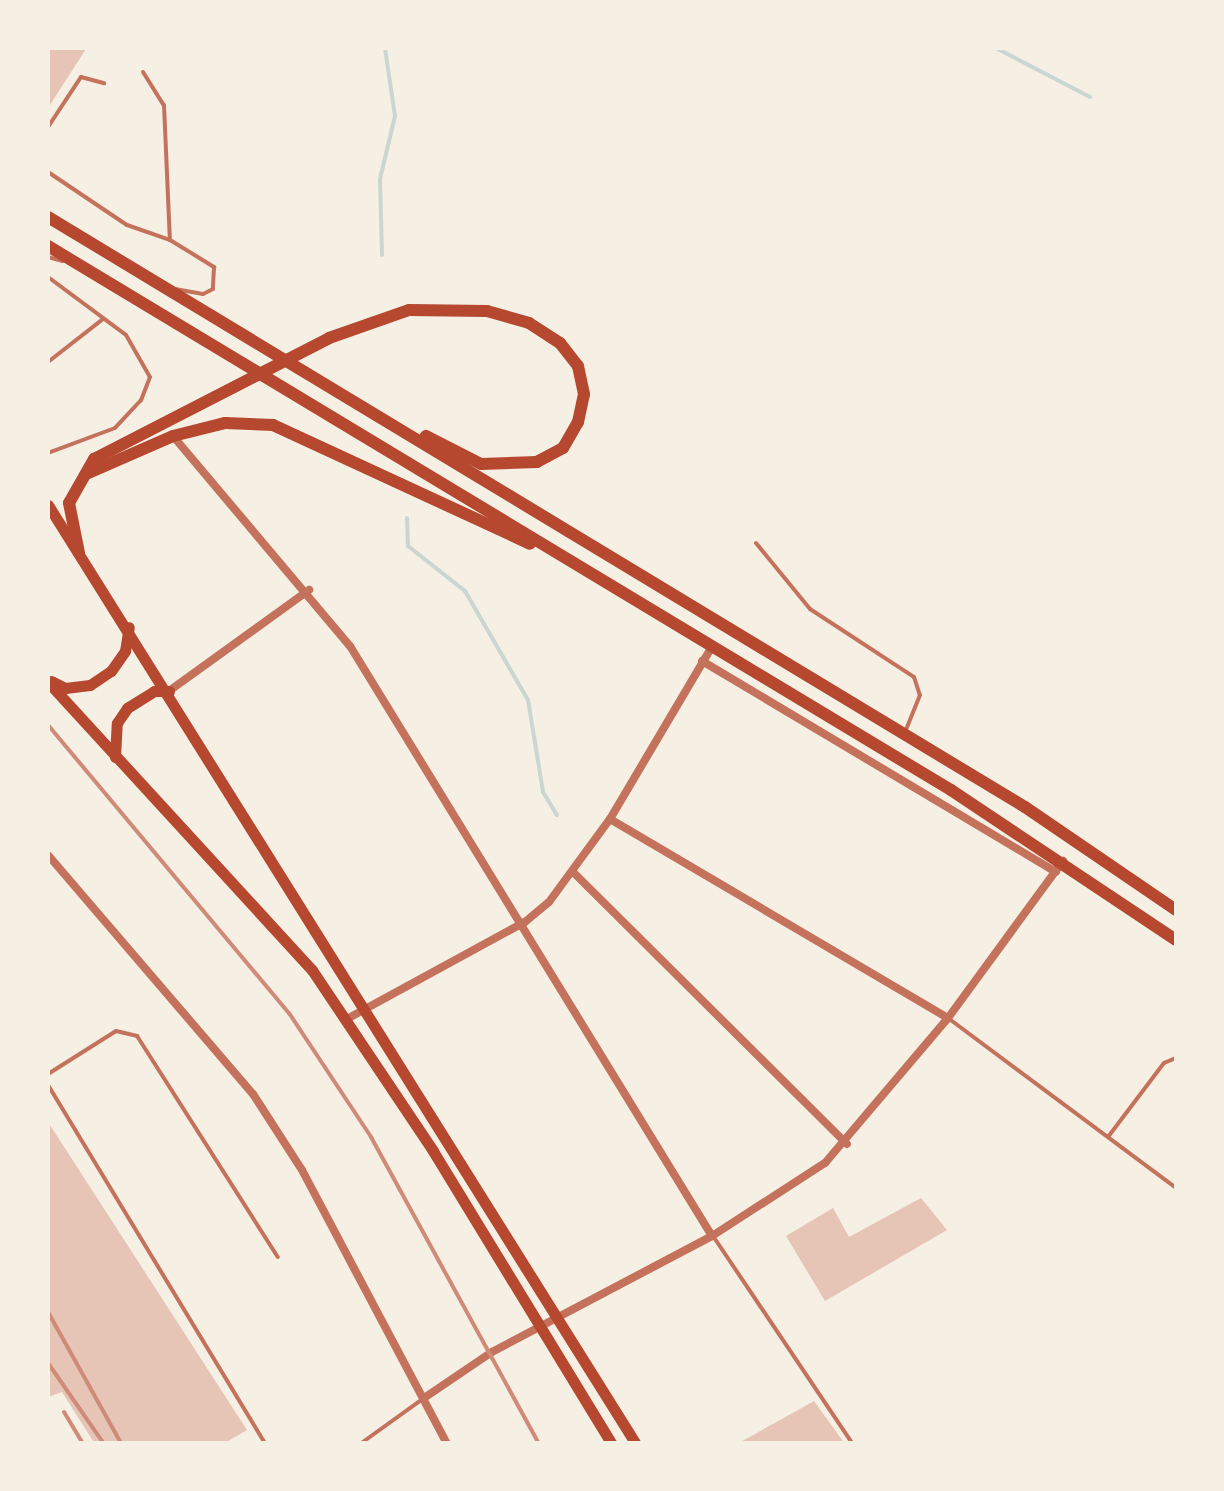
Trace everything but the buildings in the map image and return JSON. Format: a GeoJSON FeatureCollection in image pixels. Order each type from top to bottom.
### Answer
{"type":"FeatureCollection","features":[{"type":"Feature","properties":{"kind":"highway"},"geometry":{"type":"LineString","coordinates":[[48,217],[1100,853],[1176,910]]}},
{"type":"Feature","properties":{"kind":"highway"},"geometry":{"type":"LineString","coordinates":[[48,246],[713,645],[1176,940]]}},
{"type":"Feature","properties":{"kind":"highway"},"geometry":{"type":"LineString","coordinates":[[78,553],[68,514],[79,477],[94,459],[329,338],[409,310],[487,311],[529,323],[560,344],[578,366],[584,394],[578,422],[563,448],[537,462],[505,467],[481,464],[360,405]]}},
{"type":"Feature","properties":{"kind":"highway"},"geometry":{"type":"LineString","coordinates":[[79,477],[173,436],[225,423],[273,425],[544,551],[648,607]]}},
{"type":"Feature","properties":{"kind":"main road"},"geometry":{"type":"LineString","coordinates":[[48,506],[129,627],[636,1444]]}},
{"type":"Feature","properties":{"kind":"main road"},"geometry":{"type":"LineString","coordinates":[[48,680],[65,688],[90,685],[124,651],[129,627]]}},
{"type":"Feature","properties":{"kind":"main road"},"geometry":{"type":"LineString","coordinates":[[48,680],[115,757],[284,934],[345,1020],[612,1444]]}},
{"type":"Feature","properties":{"kind":"main road"},"geometry":{"type":"LineString","coordinates":[[115,757],[113,740],[127,708],[140,696],[168,691]]}},
{"type":"Feature","properties":{"kind":"street"},"geometry":{"type":"LineString","coordinates":[[173,436],[310,590],[525,922],[712,1236]]}},
{"type":"Feature","properties":{"kind":"street"},"geometry":{"type":"LineString","coordinates":[[168,691],[310,590]]}},
{"type":"Feature","properties":{"kind":"street"},"geometry":{"type":"LineString","coordinates":[[345,1020],[525,922],[573,872],[610,820],[713,645]]}},
{"type":"Feature","properties":{"kind":"street"},"geometry":{"type":"LineString","coordinates":[[424,1398],[492,1352],[712,1236],[847,1144],[948,1018],[1060,866],[702,661]]}},
{"type":"Feature","properties":{"kind":"street"},"geometry":{"type":"LineString","coordinates":[[610,820],[948,1018]]}},
{"type":"Feature","properties":{"kind":"street"},"geometry":{"type":"LineString","coordinates":[[48,855],[253,1094],[302,1170],[447,1444]]}},
{"type":"Feature","properties":{"kind":"street"},"geometry":{"type":"LineString","coordinates":[[573,872],[847,1144]]}},
{"type":"Feature","properties":{"kind":"lane"},"geometry":{"type":"LineString","coordinates":[[143,72],[164,105],[170,240]]}},
{"type":"Feature","properties":{"kind":"lane"},"geometry":{"type":"LineString","coordinates":[[48,126],[81,77],[104,83]]}},
{"type":"Feature","properties":{"kind":"lane"},"geometry":{"type":"LineString","coordinates":[[48,172],[127,226],[170,240],[206,260],[216,281],[203,294],[161,286]]}},
{"type":"Feature","properties":{"kind":"lane"},"geometry":{"type":"LineString","coordinates":[[48,257],[80,265]]}},
{"type":"Feature","properties":{"kind":"lane"},"geometry":{"type":"LineString","coordinates":[[48,277],[104,318],[144,359],[146,390],[114,428],[48,452]]}},
{"type":"Feature","properties":{"kind":"lane"},"geometry":{"type":"LineString","coordinates":[[48,362],[104,318]]}},
{"type":"Feature","properties":{"kind":"lane"},"geometry":{"type":"LineString","coordinates":[[756,543],[810,609],[914,677],[920,696],[904,734]]}},
{"type":"Feature","properties":{"kind":"lane"},"geometry":{"type":"LineString","coordinates":[[948,1018],[1176,1188]]}},
{"type":"Feature","properties":{"kind":"lane"},"geometry":{"type":"LineString","coordinates":[[48,1074],[116,1031],[138,1036],[278,1257]]}},
{"type":"Feature","properties":{"kind":"lane"},"geometry":{"type":"LineString","coordinates":[[1108,1137],[1164,1063],[1176,1058]]}},
{"type":"Feature","properties":{"kind":"lane"},"geometry":{"type":"LineString","coordinates":[[48,1086],[265,1444]]}},
{"type":"Feature","properties":{"kind":"lane"},"geometry":{"type":"LineString","coordinates":[[712,1236],[853,1444]]}},
{"type":"Feature","properties":{"kind":"lane"},"geometry":{"type":"LineString","coordinates":[[360,1444],[424,1398]]}},
{"type":"Feature","properties":{"kind":"waterway"},"geometry":{"type":"LineString","coordinates":[[382,255],[380,179],[395,116],[385,48]]}},
{"type":"Feature","properties":{"kind":"waterway"},"geometry":{"type":"LineString","coordinates":[[996,48],[1090,97]]}},
{"type":"Feature","properties":{"kind":"waterway"},"geometry":{"type":"LineString","coordinates":[[407,518],[408,546],[465,591],[528,700],[543,792],[557,815]]}},
{"type":"Feature","properties":{"kind":"railway"},"geometry":{"type":"LineString","coordinates":[[48,725],[289,1013],[371,1137],[539,1444]]}},
{"type":"Feature","properties":{"kind":"railway"},"geometry":{"type":"LineString","coordinates":[[48,1312],[121,1443]]}},
{"type":"Feature","properties":{"kind":"railway"},"geometry":{"type":"LineString","coordinates":[[48,1363],[104,1444]]}},
{"type":"Feature","properties":{"kind":"railway"},"geometry":{"type":"LineString","coordinates":[[64,1412],[83,1444]]}}]}
